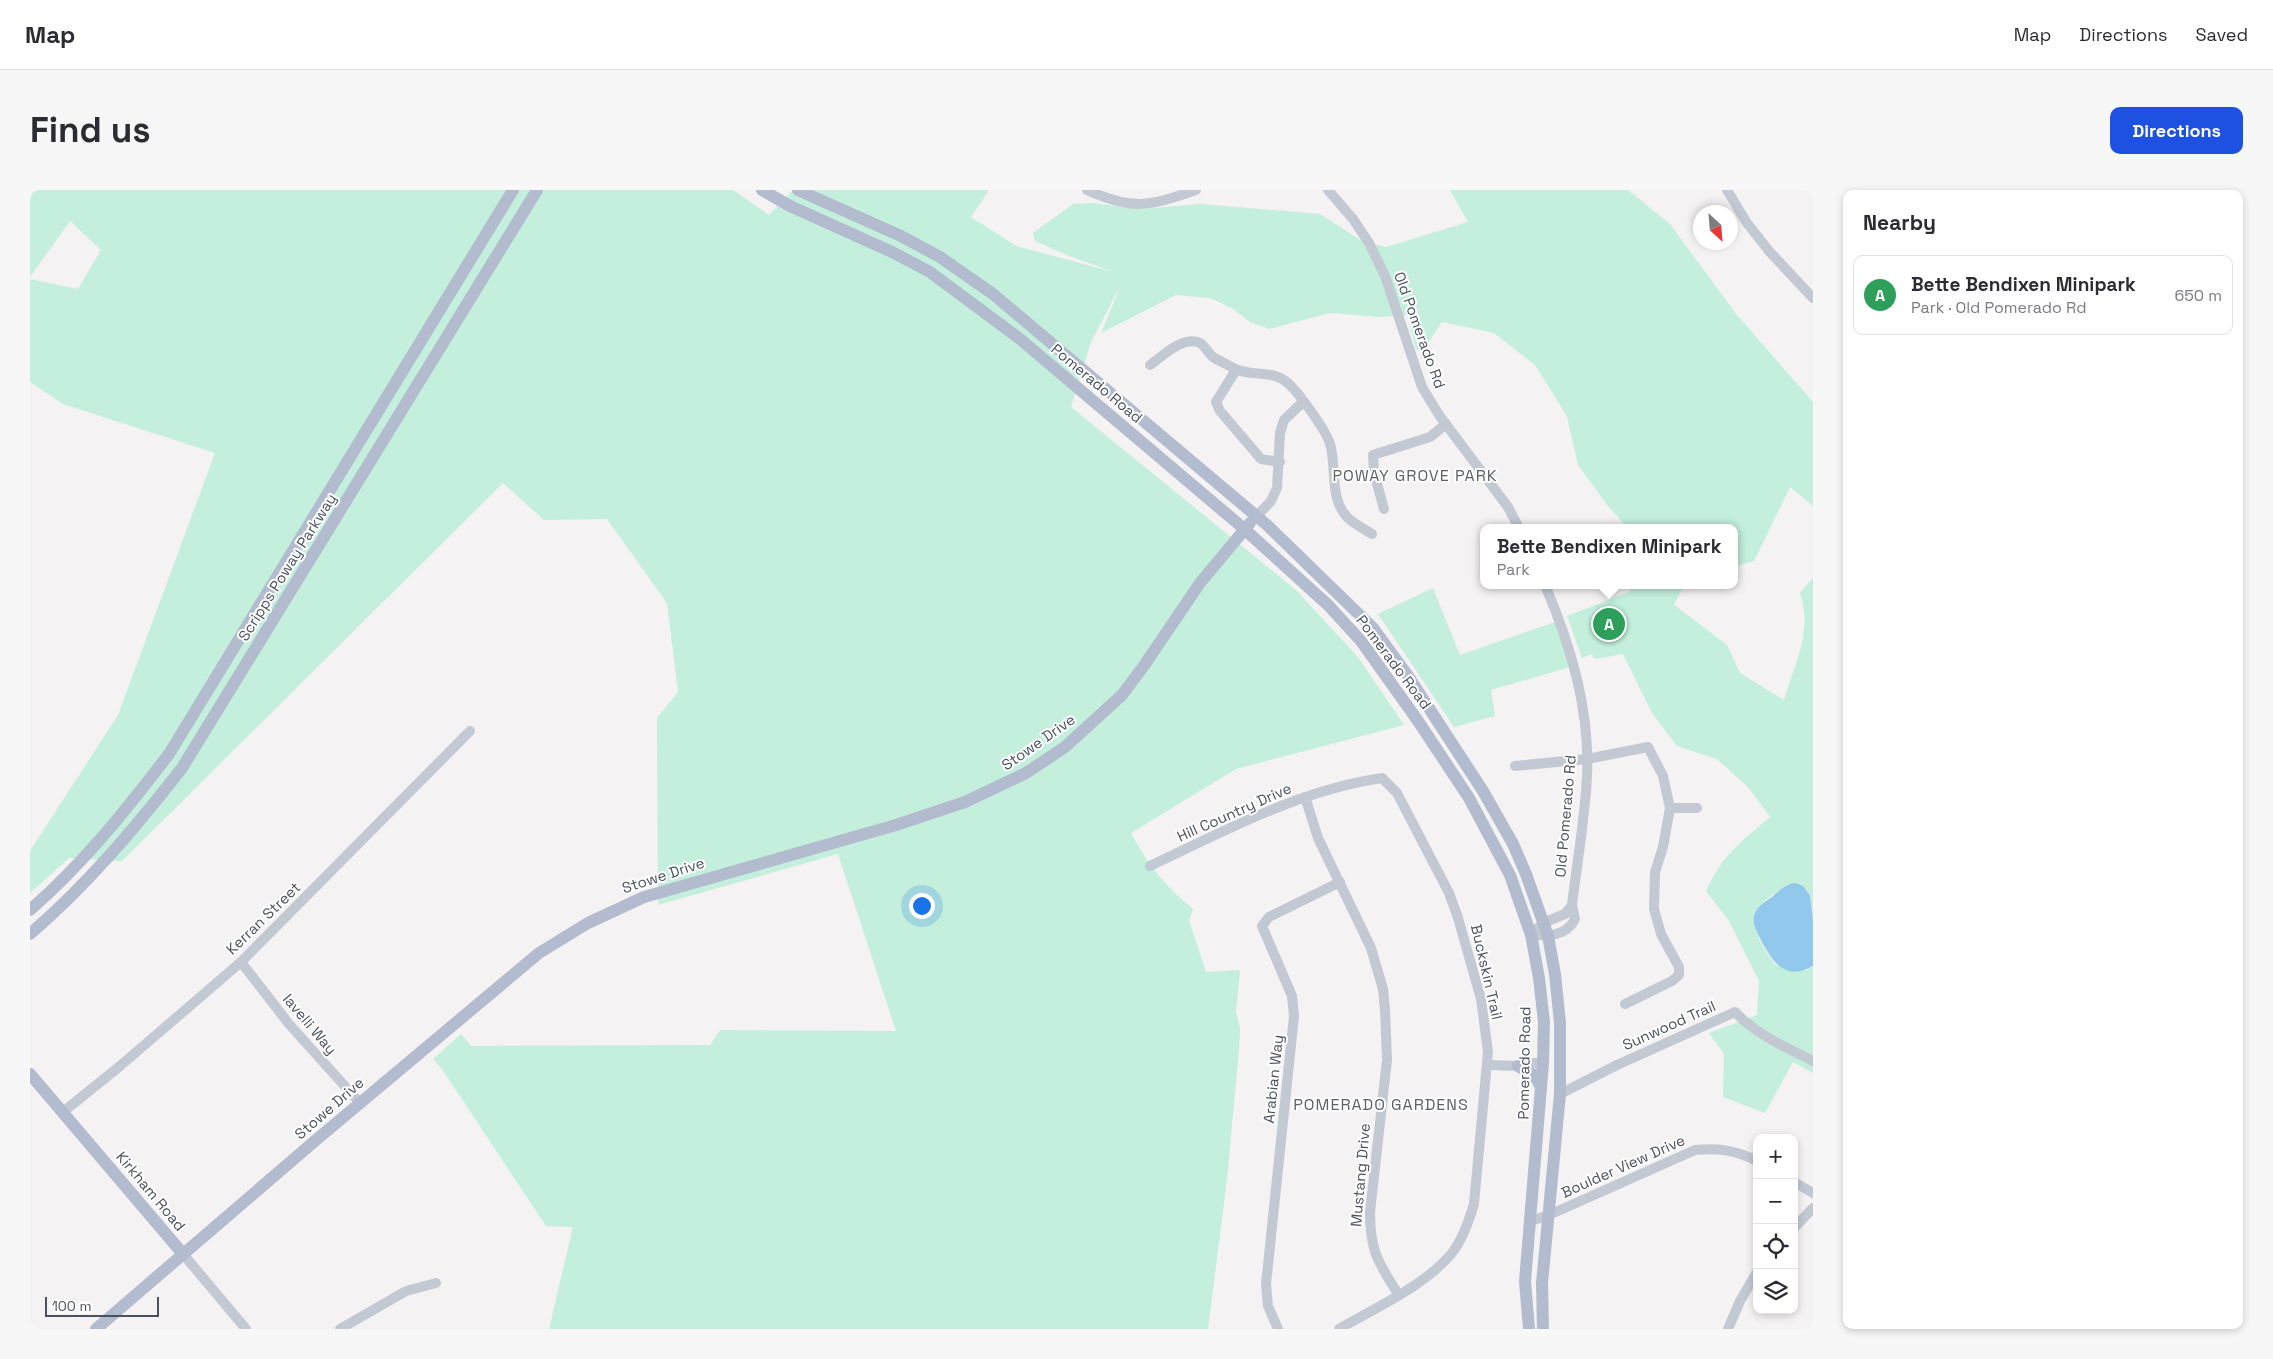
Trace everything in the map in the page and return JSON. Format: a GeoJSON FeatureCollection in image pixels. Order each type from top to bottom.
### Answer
{"type":"FeatureCollection","features":[{"type":"Feature","properties":{"kind":"main road","name":"Scripps Poway Parkway"},"geometry":{"type":"LineString","coordinates":[[30,910],[92,849],[169,754],[513,190]]}},
{"type":"Feature","properties":{"kind":"main road","name":"Scripps Poway Parkway"},"geometry":{"type":"LineString","coordinates":[[30,934],[62,906],[129,837],[182,768],[537,190]]}},
{"type":"Feature","properties":{"kind":"main road","name":"Pomerado Road"},"geometry":{"type":"LineString","coordinates":[[762,190],[790,206],[892,252],[943,281],[1020,339],[1245,530],[1328,605],[1361,642],[1393,685],[1468,798],[1495,845],[1510,875],[1531,935],[1544,1022],[1542,1089],[1525,1281],[1529,1329]]}},
{"type":"Feature","properties":{"kind":"main road","name":"Pomerado Road"},"geometry":{"type":"LineString","coordinates":[[798,190],[901,236],[940,257],[967,275],[1040,332],[1257,516],[1373,628],[1408,676],[1483,791],[1513,844],[1548,936],[1555,974],[1560,1023],[1560,1094],[1542,1283],[1543,1329]]}},
{"type":"Feature","properties":{"kind":"main road","name":"Stowe Drive"},"geometry":{"type":"LineString","coordinates":[[96,1329],[539,953],[588,923],[618,908],[670,888],[896,825],[965,802],[1026,773],[1066,747],[1122,695],[1200,583],[1257,516]]}},
{"type":"Feature","properties":{"kind":"main road"},"geometry":{"type":"LineString","coordinates":[[1543,1063],[1554,1072],[1554,1084],[1560,1094]]}},
{"type":"Feature","properties":{"kind":"main road"},"geometry":{"type":"LineString","coordinates":[[1518,1066],[1534,1075],[1542,1089]]}},
{"type":"Feature","properties":{"kind":"main road","name":"Kirkham Road"},"geometry":{"type":"LineString","coordinates":[[30,1074],[183,1254]]}},
{"type":"Feature","properties":{"kind":"street"},"geometry":{"type":"LineString","coordinates":[[1087,190],[1108,200],[1141,205],[1157,203],[1196,190]]}},
{"type":"Feature","properties":{"kind":"street","name":"Old Pomerado Rd"},"geometry":{"type":"LineString","coordinates":[[1328,190],[1353,219],[1369,243],[1385,276],[1422,387],[1446,424],[1508,507],[1517,524]]}},
{"type":"Feature","properties":{"kind":"street"},"geometry":{"type":"LineString","coordinates":[[1727,190],[1747,223],[1769,251],[1813,298]]}},
{"type":"Feature","properties":{"kind":"street"},"geometry":{"type":"LineString","coordinates":[[1150,365],[1179,344],[1189,342],[1200,344],[1213,357],[1236,370],[1246,373],[1268,373],[1278,376],[1290,384],[1326,433],[1331,445],[1339,502],[1347,517],[1372,534]]}},
{"type":"Feature","properties":{"kind":"street"},"geometry":{"type":"LineString","coordinates":[[1236,370],[1216,402],[1220,411],[1261,459],[1280,462]]}},
{"type":"Feature","properties":{"kind":"street"},"geometry":{"type":"LineString","coordinates":[[1257,516],[1271,500],[1277,488],[1280,462],[1280,433],[1284,420],[1303,402]]}},
{"type":"Feature","properties":{"kind":"street"},"geometry":{"type":"LineString","coordinates":[[1384,509],[1374,473],[1373,455],[1430,437],[1446,424]]}},
{"type":"Feature","properties":{"kind":"street","name":"Old Pomerado Rd"},"geometry":{"type":"LineString","coordinates":[[1531,935],[1548,936],[1557,934],[1571,926],[1575,920],[1572,905],[1587,759],[1585,724],[1575,666],[1546,589]]}},
{"type":"Feature","properties":{"kind":"street","name":"Kerran Street"},"geometry":{"type":"LineString","coordinates":[[63,1112],[120,1066],[240,962],[470,732]]}},
{"type":"Feature","properties":{"kind":"street"},"geometry":{"type":"LineString","coordinates":[[1515,766],[1587,759],[1639,747],[1648,747],[1652,752],[1663,776],[1670,808],[1663,847],[1655,872],[1654,900],[1659,930],[1677,962],[1679,975],[1672,981],[1625,1004]]}},
{"type":"Feature","properties":{"kind":"street","name":"Hill Country Drive"},"geometry":{"type":"LineString","coordinates":[[1150,866],[1266,811],[1305,797],[1382,778],[1389,783]]}},
{"type":"Feature","properties":{"kind":"street","name":"Buckskin Trail"},"geometry":{"type":"LineString","coordinates":[[1340,1329],[1431,1273],[1452,1253],[1467,1227],[1474,1204],[1487,1065],[1488,1052],[1481,1000],[1458,918],[1449,893],[1397,793],[1389,783]]}},
{"type":"Feature","properties":{"kind":"street","name":"Mustang Drive"},"geometry":{"type":"LineString","coordinates":[[1305,797],[1318,838],[1372,948],[1384,996],[1387,1060],[1370,1212],[1370,1236],[1375,1258],[1398,1294]]}},
{"type":"Feature","properties":{"kind":"street"},"geometry":{"type":"LineString","coordinates":[[1670,808],[1697,808]]}},
{"type":"Feature","properties":{"kind":"street","name":"Arabian Way"},"geometry":{"type":"LineString","coordinates":[[1278,1329],[1268,1306],[1266,1284],[1294,1016],[1292,996],[1262,926],[1269,917],[1340,882]]}},
{"type":"Feature","properties":{"kind":"street"},"geometry":{"type":"LineString","coordinates":[[1531,935],[1543,923],[1565,914],[1572,905]]}},
{"type":"Feature","properties":{"kind":"street","name":"Iavelli Way"},"geometry":{"type":"LineString","coordinates":[[240,962],[289,1024],[360,1103]]}},
{"type":"Feature","properties":{"kind":"street","name":"Sunwood Trail"},"geometry":{"type":"LineString","coordinates":[[1560,1094],[1617,1065],[1735,1012],[1748,1026],[1773,1042],[1813,1061]]}},
{"type":"Feature","properties":{"kind":"street"},"geometry":{"type":"LineString","coordinates":[[1487,1065],[1518,1066],[1522,1063],[1543,1063]]}},
{"type":"Feature","properties":{"kind":"street","name":"Boulder View Drive"},"geometry":{"type":"LineString","coordinates":[[1531,1221],[1549,1215],[1695,1150],[1715,1148],[1735,1152],[1753,1159]]}},
{"type":"Feature","properties":{"kind":"street"},"geometry":{"type":"LineString","coordinates":[[1798,1184],[1813,1193]]}},
{"type":"Feature","properties":{"kind":"street"},"geometry":{"type":"LineString","coordinates":[[1798,1224],[1813,1208]]}},
{"type":"Feature","properties":{"kind":"street","name":"Kirkham Road"},"geometry":{"type":"LineString","coordinates":[[183,1254],[246,1329]]}},
{"type":"Feature","properties":{"kind":"street"},"geometry":{"type":"LineString","coordinates":[[1728,1329],[1740,1301],[1753,1279]]}},
{"type":"Feature","properties":{"kind":"street"},"geometry":{"type":"LineString","coordinates":[[340,1329],[406,1291],[436,1283]]}},
{"type":"Feature","properties":{"kind":"green space"},"geometry":{"type":"Polygon","coordinates":[[[30,190],[733,190],[769,215],[793,190],[989,190],[971,217],[1016,246],[1114,272],[1069,256],[1035,241],[1033,233],[1073,204],[1092,203],[1141,209],[1200,204],[1320,214],[1362,241],[1386,247],[1468,222],[1450,190],[1628,190],[1670,224],[1736,314],[1813,402],[1813,506],[1790,487],[1754,561],[1738,566],[1738,524],[1624,524],[1608,506],[1578,465],[1567,416],[1535,365],[1494,333],[1442,322],[1428,343],[1416,350],[1407,315],[1381,317],[1330,313],[1269,329],[1250,322],[1232,308],[1210,298],[1176,295],[1101,333],[1121,285],[1091,342],[1071,407],[1296,590],[1358,657],[1404,725],[1236,769],[1131,833],[1158,875],[1193,909],[1189,921],[1206,972],[1240,970],[1236,1012],[1240,1028],[1239,1050],[1227,1179],[1208,1329],[549,1329],[573,1227],[546,1226],[442,1069],[433,1059],[461,1034],[471,1046],[710,1045],[720,1030],[896,1031],[838,854],[658,905],[657,718],[678,692],[667,603],[607,519],[544,520],[503,483],[122,861],[69,858],[30,893],[30,851],[118,715],[215,453],[63,404],[30,382],[30,279],[78,289],[101,250],[70,221],[30,277],[30,190]]]}},
{"type":"Feature","properties":{"kind":"green space"},"geometry":{"type":"Polygon","coordinates":[[[1813,578],[1813,920],[1810,896],[1786,885],[1760,905],[1755,912],[1754,919],[1758,936],[1776,965],[1807,970],[1813,966],[1813,1073],[1793,1062],[1765,1113],[1723,1097],[1724,1054],[1709,1033],[1757,1015],[1759,981],[1729,921],[1706,891],[1712,878],[1726,858],[1770,817],[1748,787],[1717,759],[1677,746],[1652,713],[1623,654],[1594,659],[1592,654],[1582,658],[1567,616],[1629,592],[1631,589],[1682,589],[1674,605],[1727,645],[1740,673],[1784,700],[1804,634],[1805,621],[1800,593],[1813,578]]]}},
{"type":"Feature","properties":{"kind":"green space"},"geometry":{"type":"Polygon","coordinates":[[[1433,588],[1460,655],[1555,622],[1570,667],[1491,690],[1495,716],[1454,727],[1378,614],[1433,588]]]}},
{"type":"Feature","properties":{"kind":"water"},"geometry":{"type":"Polygon","coordinates":[[[1795,883],[1803,886],[1810,896],[1813,920],[1813,966],[1795,972],[1782,968],[1771,957],[1757,933],[1754,919],[1755,913],[1761,905],[1782,888],[1795,883]]]}},
{"type":"Feature","properties":{"kind":"place","name":"Bette Bendixen Minipark"},"geometry":{"type":"Point","coordinates":[1609,624]}},
{"type":"Feature","properties":{"kind":"district","name":"POWAY GROVE PARK"},"geometry":{"type":"Point","coordinates":[1415,475]}},
{"type":"Feature","properties":{"kind":"district","name":"POMERADO GARDENS"},"geometry":{"type":"Point","coordinates":[1381,1104]}}]}
